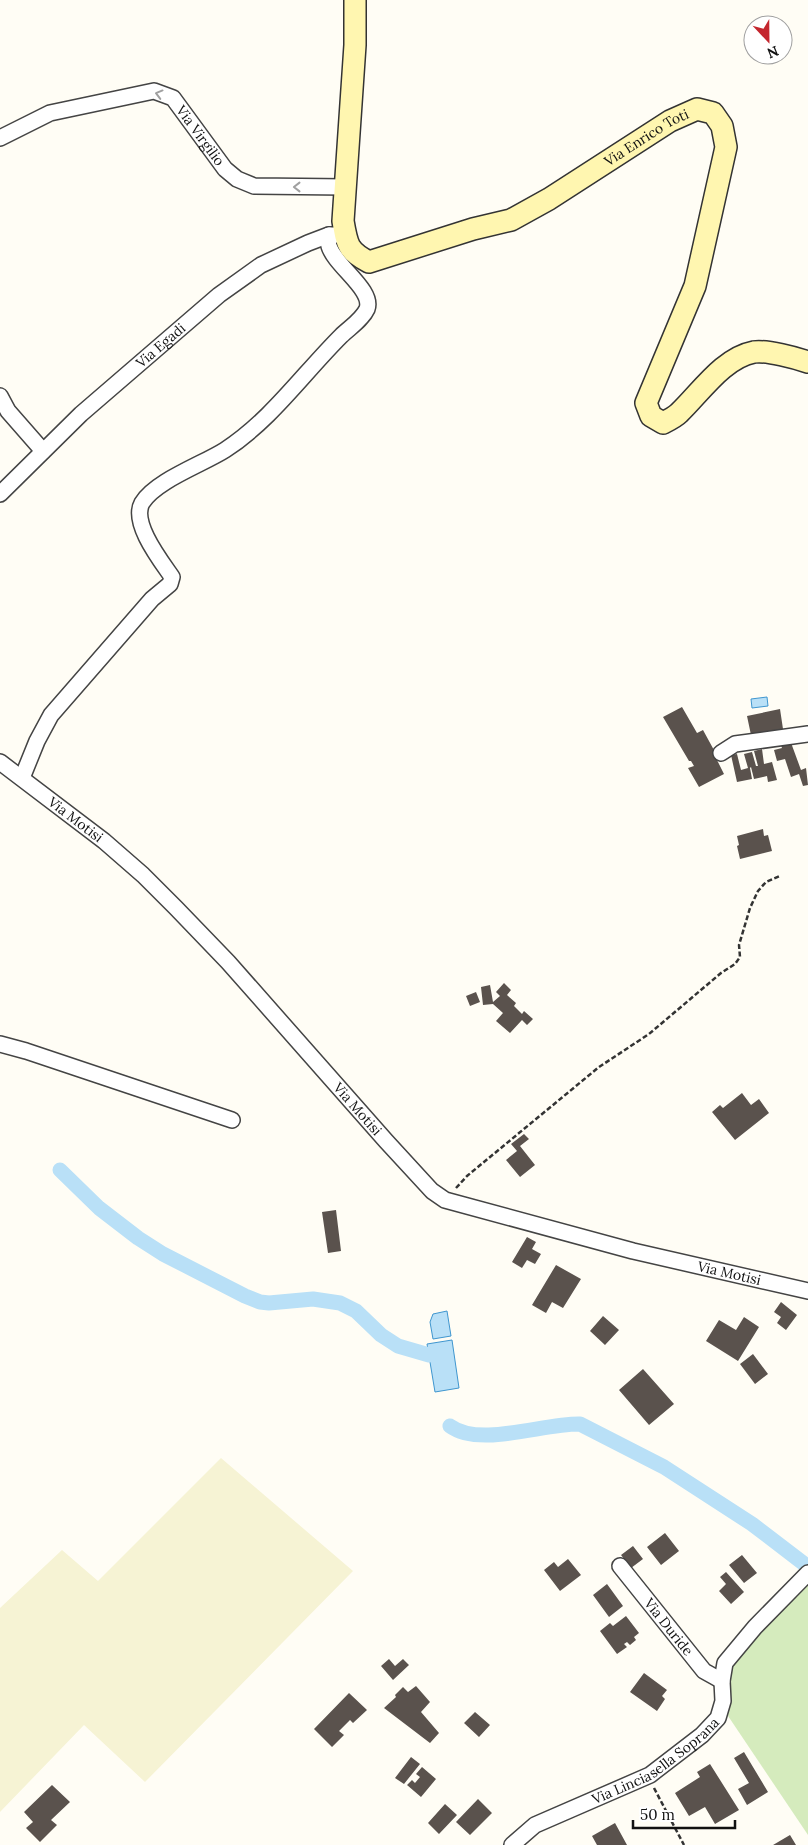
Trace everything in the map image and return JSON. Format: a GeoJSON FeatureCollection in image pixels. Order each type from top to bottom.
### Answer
{"type":"FeatureCollection","features":[{"type":"Feature","properties":{"kind":"main road","name":"Via Enrico Toti"},"geometry":{"type":"LineString","coordinates":[[355,0],[355,45],[346,187],[343,221],[337,235],[353,254],[369,262],[472,229],[511,220],[549,199],[670,121],[697,109],[713,114],[722,126],[726,147],[695,286],[646,403],[650,416],[663,423],[678,414],[721,370],[738,357],[756,352],[793,357],[808,362]]}},
{"type":"Feature","properties":{"kind":"street","name":"Via Virgilio"},"geometry":{"type":"LineString","coordinates":[[0,138],[50,114],[154,91],[173,98],[224,169],[236,180],[254,186],[346,187]]}},
{"type":"Feature","properties":{"kind":"street","name":"Via Egadi"},"geometry":{"type":"LineString","coordinates":[[0,494],[81,414],[219,294],[261,265],[337,235]]}},
{"type":"Feature","properties":{"kind":"street"},"geometry":{"type":"LineString","coordinates":[[22,778],[37,741],[51,715],[152,599],[170,584],[172,578],[145,536],[141,521],[142,504],[153,490],[225,450],[257,425],[279,404],[341,336],[356,323],[367,309],[367,298],[361,286],[345,271],[329,246],[337,235]]}},
{"type":"Feature","properties":{"kind":"street"},"geometry":{"type":"LineString","coordinates":[[0,396],[8,411],[43,451]]}},
{"type":"Feature","properties":{"kind":"street"},"geometry":{"type":"LineString","coordinates":[[721,754],[735,744],[808,734]]}},
{"type":"Feature","properties":{"kind":"street","name":"Via Motisi"},"geometry":{"type":"LineString","coordinates":[[0,762],[104,841],[143,875],[228,962],[432,1191],[445,1200],[650,1255],[808,1291]]}},
{"type":"Feature","properties":{"kind":"street"},"geometry":{"type":"LineString","coordinates":[[0,1044],[232,1120]]}},
{"type":"Feature","properties":{"kind":"street","name":"Via Duride"},"geometry":{"type":"LineString","coordinates":[[620,1566],[704,1671],[722,1681]]}},
{"type":"Feature","properties":{"kind":"street","name":"Via Linciasella Soprana"},"geometry":{"type":"LineString","coordinates":[[512,1845],[535,1825],[647,1776],[702,1735],[718,1718],[723,1701],[722,1681],[725,1663],[755,1627],[808,1573]]}},
{"type":"Feature","properties":{"kind":"path"},"geometry":{"type":"LineString","coordinates":[[445,1200],[467,1176],[599,1067],[649,1034],[734,964],[740,957],[739,946],[750,908],[758,891],[766,882],[780,876]]}},
{"type":"Feature","properties":{"kind":"path"},"geometry":{"type":"LineString","coordinates":[[647,1776],[684,1845]]}},
{"type":"Feature","properties":{"kind":"shaded area"},"geometry":{"type":"Polygon","coordinates":[[[221,1458],[353,1571],[145,1782],[84,1725],[0,1812],[0,1608],[62,1550],[98,1581],[221,1458]]]}},
{"type":"Feature","properties":{"kind":"green space"},"geometry":{"type":"Polygon","coordinates":[[[808,1574],[808,1835],[722,1707],[725,1663],[808,1574]]]}},
{"type":"Feature","properties":{"kind":"water"},"geometry":{"type":"Polygon","coordinates":[[[767,697],[768,706],[752,708],[751,699],[767,697]]]}},
{"type":"Feature","properties":{"kind":"water"},"geometry":{"type":"Polygon","coordinates":[[[447,1311],[451,1336],[433,1339],[430,1322],[433,1314],[447,1311]]]}},
{"type":"Feature","properties":{"kind":"water"},"geometry":{"type":"Polygon","coordinates":[[[452,1340],[459,1388],[435,1392],[427,1344],[452,1340]]]}},
{"type":"Feature","properties":{"kind":"building"},"geometry":{"type":"Polygon","coordinates":[[[682,707],[697,733],[703,730],[724,774],[699,787],[688,768],[694,766],[689,761],[663,717],[682,707]]]}},
{"type":"Feature","properties":{"kind":"building"},"geometry":{"type":"Polygon","coordinates":[[[780,709],[783,729],[751,735],[747,716],[780,709]]]}},
{"type":"Feature","properties":{"kind":"building"},"geometry":{"type":"Polygon","coordinates":[[[790,740],[801,770],[806,768],[808,785],[803,786],[799,774],[791,777],[785,759],[777,761],[774,750],[782,748],[780,743],[790,740]]]}},
{"type":"Feature","properties":{"kind":"building"},"geometry":{"type":"Polygon","coordinates":[[[762,749],[764,764],[772,762],[777,780],[768,782],[767,776],[754,779],[751,767],[752,779],[737,782],[731,755],[737,754],[741,770],[748,768],[744,754],[752,752],[756,766],[758,766],[754,751],[762,749]]]}},
{"type":"Feature","properties":{"kind":"building"},"geometry":{"type":"Polygon","coordinates":[[[763,829],[764,836],[768,835],[772,851],[740,859],[737,836],[763,829]]]}},
{"type":"Feature","properties":{"kind":"building"},"geometry":{"type":"Polygon","coordinates":[[[504,983],[511,990],[507,995],[516,1003],[514,1006],[522,1014],[524,1011],[533,1019],[527,1025],[522,1020],[510,1033],[496,1021],[503,1013],[493,1004],[483,1005],[481,987],[490,985],[493,1002],[500,996],[496,992],[504,983]]]}},
{"type":"Feature","properties":{"kind":"building"},"geometry":{"type":"Polygon","coordinates":[[[476,992],[480,1002],[470,1006],[466,996],[476,992]]]}},
{"type":"Feature","properties":{"kind":"building"},"geometry":{"type":"Polygon","coordinates":[[[742,1093],[751,1105],[759,1099],[769,1113],[735,1140],[712,1112],[720,1105],[723,1108],[742,1093]]]}},
{"type":"Feature","properties":{"kind":"building"},"geometry":{"type":"Polygon","coordinates":[[[524,1134],[529,1139],[520,1146],[535,1165],[520,1177],[506,1160],[517,1151],[511,1144],[524,1134]]]}},
{"type":"Feature","properties":{"kind":"building"},"geometry":{"type":"Polygon","coordinates":[[[336,1210],[341,1251],[328,1253],[322,1212],[336,1210]]]}},
{"type":"Feature","properties":{"kind":"building"},"geometry":{"type":"Polygon","coordinates":[[[527,1237],[536,1242],[532,1249],[541,1254],[535,1264],[527,1260],[522,1268],[512,1262],[527,1237]]]}},
{"type":"Feature","properties":{"kind":"building"},"geometry":{"type":"Polygon","coordinates":[[[556,1265],[581,1279],[563,1308],[552,1302],[546,1313],[532,1305],[556,1265]]]}},
{"type":"Feature","properties":{"kind":"building"},"geometry":{"type":"Polygon","coordinates":[[[781,1302],[797,1315],[786,1330],[777,1323],[781,1317],[774,1312],[781,1302]]]}},
{"type":"Feature","properties":{"kind":"building"},"geometry":{"type":"Polygon","coordinates":[[[603,1316],[619,1330],[605,1345],[590,1331],[603,1316]]]}},
{"type":"Feature","properties":{"kind":"building"},"geometry":{"type":"Polygon","coordinates":[[[744,1317],[759,1327],[738,1361],[706,1341],[719,1320],[736,1330],[744,1317]]]}},
{"type":"Feature","properties":{"kind":"building"},"geometry":{"type":"Polygon","coordinates":[[[753,1354],[768,1374],[755,1384],[740,1364],[753,1354]]]}},
{"type":"Feature","properties":{"kind":"building"},"geometry":{"type":"Polygon","coordinates":[[[643,1369],[674,1404],[649,1425],[619,1390],[643,1369]]]}},
{"type":"Feature","properties":{"kind":"building"},"geometry":{"type":"Polygon","coordinates":[[[665,1533],[679,1551],[661,1565],[647,1547],[665,1533]]]}},
{"type":"Feature","properties":{"kind":"building"},"geometry":{"type":"Polygon","coordinates":[[[633,1546],[643,1559],[631,1568],[621,1555],[633,1546]]]}},
{"type":"Feature","properties":{"kind":"building"},"geometry":{"type":"Polygon","coordinates":[[[742,1555],[757,1573],[744,1583],[729,1565],[742,1555]]]}},
{"type":"Feature","properties":{"kind":"building"},"geometry":{"type":"Polygon","coordinates":[[[568,1559],[581,1575],[560,1591],[544,1570],[554,1562],[558,1567],[568,1559]]]}},
{"type":"Feature","properties":{"kind":"building"},"geometry":{"type":"Polygon","coordinates":[[[726,1572],[744,1592],[731,1604],[719,1591],[726,1584],[720,1577],[726,1572]]]}},
{"type":"Feature","properties":{"kind":"building"},"geometry":{"type":"Polygon","coordinates":[[[607,1584],[623,1606],[609,1617],[593,1595],[607,1584]]]}},
{"type":"Feature","properties":{"kind":"building"},"geometry":{"type":"Polygon","coordinates":[[[626,1616],[639,1633],[634,1637],[636,1640],[630,1645],[627,1642],[624,1644],[627,1647],[617,1654],[600,1631],[610,1623],[613,1626],[626,1616]]]}},
{"type":"Feature","properties":{"kind":"building"},"geometry":{"type":"Polygon","coordinates":[[[389,1659],[395,1666],[403,1659],[409,1665],[393,1680],[381,1666],[389,1659]]]}},
{"type":"Feature","properties":{"kind":"building"},"geometry":{"type":"Polygon","coordinates":[[[644,1673],[667,1690],[662,1696],[665,1699],[657,1711],[630,1692],[644,1673]]]}},
{"type":"Feature","properties":{"kind":"building"},"geometry":{"type":"Polygon","coordinates":[[[416,1686],[430,1702],[421,1712],[439,1733],[430,1743],[384,1708],[396,1697],[395,1695],[403,1687],[408,1692],[416,1686]]]}},
{"type":"Feature","properties":{"kind":"building"},"geometry":{"type":"Polygon","coordinates":[[[349,1693],[367,1710],[353,1723],[350,1720],[339,1731],[344,1735],[332,1747],[314,1729],[349,1693]]]}},
{"type":"Feature","properties":{"kind":"building"},"geometry":{"type":"Polygon","coordinates":[[[475,1712],[490,1725],[479,1737],[464,1723],[475,1712]]]}},
{"type":"Feature","properties":{"kind":"building"},"geometry":{"type":"Polygon","coordinates":[[[744,1752],[768,1792],[747,1805],[738,1789],[749,1783],[734,1758],[744,1752]]]}},
{"type":"Feature","properties":{"kind":"building"},"geometry":{"type":"Polygon","coordinates":[[[411,1757],[420,1764],[404,1784],[395,1778],[411,1757]]]}},
{"type":"Feature","properties":{"kind":"building"},"geometry":{"type":"Polygon","coordinates":[[[710,1764],[739,1810],[715,1824],[705,1807],[689,1816],[675,1793],[700,1777],[697,1772],[710,1764]]]}},
{"type":"Feature","properties":{"kind":"building"},"geometry":{"type":"Polygon","coordinates":[[[422,1767],[436,1779],[421,1797],[407,1785],[412,1780],[415,1783],[420,1777],[416,1774],[422,1767]]]}},
{"type":"Feature","properties":{"kind":"building"},"geometry":{"type":"Polygon","coordinates":[[[52,1785],[70,1802],[51,1820],[57,1825],[40,1842],[26,1828],[33,1822],[24,1812],[52,1785]]]}},
{"type":"Feature","properties":{"kind":"building"},"geometry":{"type":"Polygon","coordinates":[[[478,1799],[492,1813],[470,1835],[456,1822],[478,1799]]]}},
{"type":"Feature","properties":{"kind":"building"},"geometry":{"type":"Polygon","coordinates":[[[445,1804],[457,1815],[439,1834],[428,1823],[445,1804]]]}},
{"type":"Feature","properties":{"kind":"building"},"geometry":{"type":"Polygon","coordinates":[[[615,1823],[627,1845],[597,1845],[592,1836],[615,1823]]]}},
{"type":"Feature","properties":{"kind":"building"},"geometry":{"type":"Polygon","coordinates":[[[790,1835],[796,1845],[773,1845],[790,1835]]]}},
{"type":"Feature","properties":{"kind":"waterway"},"geometry":{"type":"LineString","coordinates":[[60,1170],[99,1208],[138,1238],[163,1254],[245,1296],[260,1302],[269,1303],[313,1299],[340,1303],[356,1311],[381,1335],[398,1346],[429,1355]]}},
{"type":"Feature","properties":{"kind":"waterway"},"geometry":{"type":"LineString","coordinates":[[450,1426],[463,1432],[478,1435],[495,1435],[580,1424],[664,1467],[752,1524],[803,1563]]}}]}
